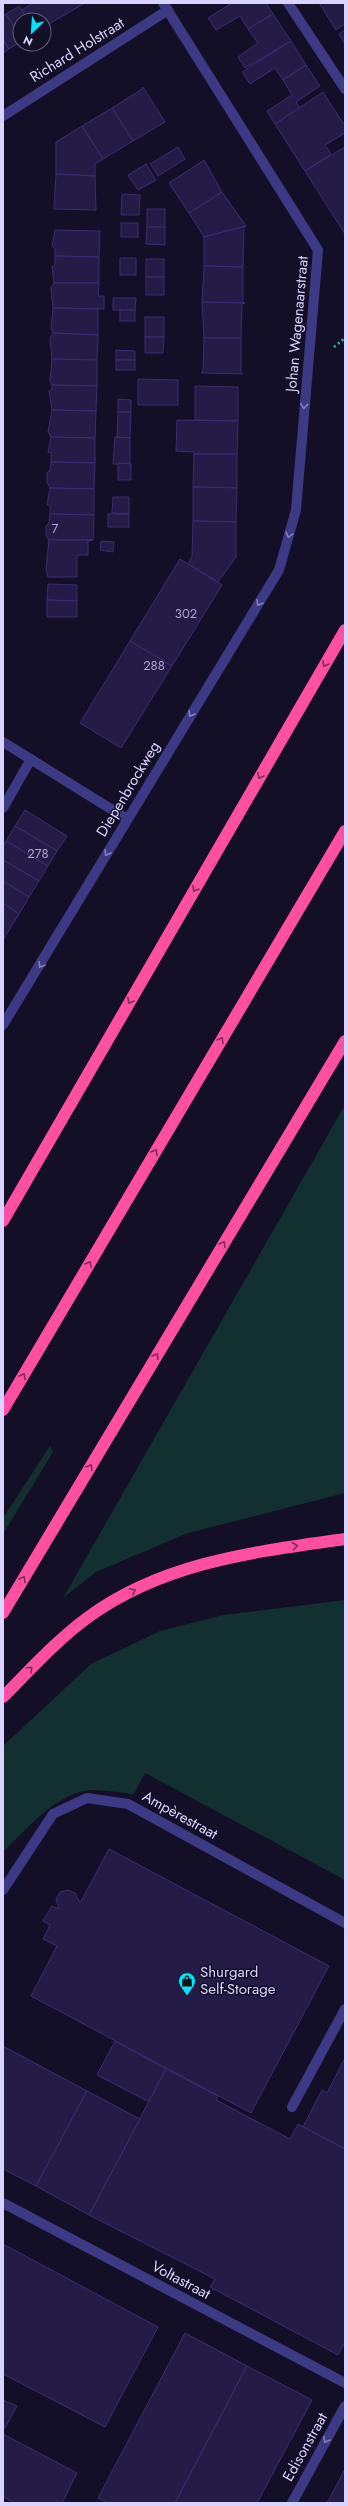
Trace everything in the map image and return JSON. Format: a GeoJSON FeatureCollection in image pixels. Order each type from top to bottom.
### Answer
{"type":"FeatureCollection","features":[{"type":"Feature","properties":{"kind":"highway"},"geometry":{"type":"LineString","coordinates":[[3,1221],[345,630]]}},
{"type":"Feature","properties":{"kind":"highway"},"geometry":{"type":"LineString","coordinates":[[3,1410],[345,832]]}},
{"type":"Feature","properties":{"kind":"highway"},"geometry":{"type":"LineString","coordinates":[[3,1612],[345,1041]]}},
{"type":"Feature","properties":{"kind":"highway"},"geometry":{"type":"LineString","coordinates":[[3,1697],[47,1652],[87,1618],[131,1591],[169,1574],[210,1561],[257,1552],[345,1539]]}},
{"type":"Feature","properties":{"kind":"street"},"geometry":{"type":"LineString","coordinates":[[288,3],[345,89]]}},
{"type":"Feature","properties":{"kind":"street","name":"Richard Holstraat"},"geometry":{"type":"LineString","coordinates":[[3,116],[165,7]]}},
{"type":"Feature","properties":{"kind":"street","name":"Johan Wagenaarstraat"},"geometry":{"type":"LineString","coordinates":[[165,7],[318,250],[296,510],[279,570]]}},
{"type":"Feature","properties":{"kind":"street","name":"Diepenbrockweg"},"geometry":{"type":"LineString","coordinates":[[3,1025],[42,964],[127,819],[279,570]]}},
{"type":"Feature","properties":{"kind":"street"},"geometry":{"type":"LineString","coordinates":[[3,742],[127,819]]}},
{"type":"Feature","properties":{"kind":"street"},"geometry":{"type":"LineString","coordinates":[[3,808],[31,759]]}},
{"type":"Feature","properties":{"kind":"street","name":"Ampèrestraat"},"geometry":{"type":"LineString","coordinates":[[3,1890],[53,1814],[87,1798],[128,1804],[345,1923]]}},
{"type":"Feature","properties":{"kind":"street"},"geometry":{"type":"LineString","coordinates":[[292,2107],[345,2008]]}},
{"type":"Feature","properties":{"kind":"street","name":"Voltastraat"},"geometry":{"type":"LineString","coordinates":[[3,2203],[345,2383]]}},
{"type":"Feature","properties":{"kind":"street","name":"Edisonstraat"},"geometry":{"type":"LineString","coordinates":[[292,2503],[345,2406]]}},
{"type":"Feature","properties":{"kind":"green space"},"geometry":{"type":"Polygon","coordinates":[[[345,1105],[345,1493],[188,1533],[96,1572],[63,1598],[345,1105]]]}},
{"type":"Feature","properties":{"kind":"green space"},"geometry":{"type":"Polygon","coordinates":[[[50,1446],[53,1452],[3,1534],[3,1518],[50,1446]]]}},
{"type":"Feature","properties":{"kind":"green space"},"geometry":{"type":"Polygon","coordinates":[[[345,1600],[345,1880],[145,1773],[134,1794],[90,1790],[61,1800],[40,1816],[3,1852],[3,1746],[91,1664],[160,1631],[223,1615],[345,1600]]]}},
{"type":"Feature","properties":{"kind":"building"},"geometry":{"type":"Polygon","coordinates":[[[33,3],[85,3],[52,22],[52,12],[23,12],[22,10],[33,3]]]}},
{"type":"Feature","properties":{"kind":"building"},"geometry":{"type":"Polygon","coordinates":[[[232,3],[266,3],[273,14],[248,29],[240,16],[216,30],[208,18],[232,3]]]}},
{"type":"Feature","properties":{"kind":"building"},"geometry":{"type":"Polygon","coordinates":[[[319,3],[345,3],[345,24],[336,30],[319,3]]]}},
{"type":"Feature","properties":{"kind":"building"},"geometry":{"type":"Polygon","coordinates":[[[19,6],[23,12],[12,12],[12,23],[6,14],[19,6]]]}},
{"type":"Feature","properties":{"kind":"building"},"geometry":{"type":"Polygon","coordinates":[[[6,14],[12,23],[12,47],[9,49],[3,39],[3,16],[6,14]]]}},
{"type":"Feature","properties":{"kind":"building"},"geometry":{"type":"Polygon","coordinates":[[[273,14],[291,41],[245,68],[238,57],[258,43],[248,29],[273,14]]]}},
{"type":"Feature","properties":{"kind":"building"},"geometry":{"type":"Polygon","coordinates":[[[345,30],[345,44],[339,34],[345,30]]]}},
{"type":"Feature","properties":{"kind":"building"},"geometry":{"type":"Polygon","coordinates":[[[3,39],[9,49],[3,53],[3,39]]]}},
{"type":"Feature","properties":{"kind":"building"},"geometry":{"type":"Polygon","coordinates":[[[291,41],[306,65],[283,80],[275,68],[250,84],[242,72],[291,41]]]}},
{"type":"Feature","properties":{"kind":"building"},"geometry":{"type":"Polygon","coordinates":[[[306,65],[320,86],[296,102],[300,108],[275,124],[267,111],[292,95],[283,80],[306,65]]]}},
{"type":"Feature","properties":{"kind":"building"},"geometry":{"type":"Polygon","coordinates":[[[143,87],[165,122],[133,141],[112,108],[143,87]]]}},
{"type":"Feature","properties":{"kind":"building"},"geometry":{"type":"Polygon","coordinates":[[[323,92],[345,126],[345,133],[325,145],[331,154],[305,171],[275,124],[323,92]]]}},
{"type":"Feature","properties":{"kind":"building"},"geometry":{"type":"Polygon","coordinates":[[[112,108],[133,141],[103,159],[82,126],[112,108]]]}},
{"type":"Feature","properties":{"kind":"building"},"geometry":{"type":"Polygon","coordinates":[[[82,126],[103,159],[95,164],[95,176],[56,174],[56,142],[82,126]]]}},
{"type":"Feature","properties":{"kind":"building"},"geometry":{"type":"Polygon","coordinates":[[[178,147],[185,159],[158,176],[150,164],[178,147]]]}},
{"type":"Feature","properties":{"kind":"building"},"geometry":{"type":"Polygon","coordinates":[[[345,147],[345,234],[305,171],[345,147]]]}},
{"type":"Feature","properties":{"kind":"building"},"geometry":{"type":"Polygon","coordinates":[[[204,160],[222,192],[189,213],[169,183],[204,160]]]}},
{"type":"Feature","properties":{"kind":"building"},"geometry":{"type":"Polygon","coordinates":[[[146,164],[156,180],[138,190],[128,175],[146,164]]]}},
{"type":"Feature","properties":{"kind":"building"},"geometry":{"type":"Polygon","coordinates":[[[56,174],[95,176],[96,210],[54,209],[56,174]]]}},
{"type":"Feature","properties":{"kind":"building"},"geometry":{"type":"Polygon","coordinates":[[[222,192],[246,226],[204,237],[189,213],[222,192]]]}},
{"type":"Feature","properties":{"kind":"building"},"geometry":{"type":"Polygon","coordinates":[[[122,194],[140,195],[139,215],[121,215],[122,194]]]}},
{"type":"Feature","properties":{"kind":"building"},"geometry":{"type":"Polygon","coordinates":[[[147,209],[165,209],[165,227],[147,227],[147,209]]]}},
{"type":"Feature","properties":{"kind":"building"},"geometry":{"type":"Polygon","coordinates":[[[121,223],[138,223],[138,237],[121,237],[121,223]]]}},
{"type":"Feature","properties":{"kind":"building"},"geometry":{"type":"Polygon","coordinates":[[[246,226],[244,227],[243,267],[204,266],[204,237],[246,226]]]}},
{"type":"Feature","properties":{"kind":"building"},"geometry":{"type":"Polygon","coordinates":[[[147,227],[165,227],[165,245],[146,244],[147,227]]]}},
{"type":"Feature","properties":{"kind":"building"},"geometry":{"type":"Polygon","coordinates":[[[55,230],[100,231],[99,257],[55,256],[55,249],[52,246],[55,230]]]}},
{"type":"Feature","properties":{"kind":"building"},"geometry":{"type":"Polygon","coordinates":[[[55,256],[99,257],[99,283],[54,283],[52,267],[55,264],[55,256]]]}},
{"type":"Feature","properties":{"kind":"building"},"geometry":{"type":"Polygon","coordinates":[[[120,258],[136,258],[136,275],[120,275],[120,258]]]}},
{"type":"Feature","properties":{"kind":"building"},"geometry":{"type":"Polygon","coordinates":[[[146,259],[164,259],[164,277],[146,277],[146,259]]]}},
{"type":"Feature","properties":{"kind":"building"},"geometry":{"type":"Polygon","coordinates":[[[204,266],[243,267],[243,302],[245,303],[202,302],[204,266]]]}},
{"type":"Feature","properties":{"kind":"building"},"geometry":{"type":"Polygon","coordinates":[[[146,277],[164,277],[164,295],[146,295],[146,277]]]}},
{"type":"Feature","properties":{"kind":"building"},"geometry":{"type":"Polygon","coordinates":[[[54,283],[99,283],[98,296],[104,296],[104,309],[53,308],[51,288],[54,283]]]}},
{"type":"Feature","properties":{"kind":"building"},"geometry":{"type":"Polygon","coordinates":[[[113,298],[136,298],[135,310],[113,310],[113,298]]]}},
{"type":"Feature","properties":{"kind":"building"},"geometry":{"type":"Polygon","coordinates":[[[202,302],[245,303],[242,304],[241,338],[204,338],[202,302]]]}},
{"type":"Feature","properties":{"kind":"building"},"geometry":{"type":"Polygon","coordinates":[[[53,308],[98,309],[98,335],[53,333],[51,329],[53,308]]]}},
{"type":"Feature","properties":{"kind":"building"},"geometry":{"type":"Polygon","coordinates":[[[120,310],[135,310],[135,321],[120,321],[120,310]]]}},
{"type":"Feature","properties":{"kind":"building"},"geometry":{"type":"Polygon","coordinates":[[[145,317],[164,317],[164,337],[145,337],[145,317]]]}},
{"type":"Feature","properties":{"kind":"building"},"geometry":{"type":"Polygon","coordinates":[[[53,333],[98,335],[97,360],[52,359],[50,339],[53,333]]]}},
{"type":"Feature","properties":{"kind":"building"},"geometry":{"type":"Polygon","coordinates":[[[145,337],[164,337],[163,353],[145,353],[145,337]]]}},
{"type":"Feature","properties":{"kind":"building"},"geometry":{"type":"Polygon","coordinates":[[[204,338],[241,338],[241,373],[243,374],[201,373],[203,371],[204,338]]]}},
{"type":"Feature","properties":{"kind":"building"},"geometry":{"type":"Polygon","coordinates":[[[116,350],[135,351],[135,360],[116,360],[116,350]]]}},
{"type":"Feature","properties":{"kind":"building"},"geometry":{"type":"Polygon","coordinates":[[[52,359],[97,360],[97,386],[52,385],[50,381],[52,359]]]}},
{"type":"Feature","properties":{"kind":"building"},"geometry":{"type":"Polygon","coordinates":[[[116,360],[135,360],[135,370],[116,370],[116,360]]]}},
{"type":"Feature","properties":{"kind":"building"},"geometry":{"type":"Polygon","coordinates":[[[138,379],[178,380],[178,405],[138,405],[138,379]]]}},
{"type":"Feature","properties":{"kind":"building"},"geometry":{"type":"Polygon","coordinates":[[[52,385],[97,386],[96,411],[52,410],[49,391],[52,389],[52,385]]]}},
{"type":"Feature","properties":{"kind":"building"},"geometry":{"type":"Polygon","coordinates":[[[195,386],[238,387],[238,421],[195,420],[195,386]]]}},
{"type":"Feature","properties":{"kind":"building"},"geometry":{"type":"Polygon","coordinates":[[[118,399],[131,400],[131,412],[118,412],[118,399]]]}},
{"type":"Feature","properties":{"kind":"building"},"geometry":{"type":"Polygon","coordinates":[[[52,410],[96,411],[95,438],[51,437],[48,432],[52,410]]]}},
{"type":"Feature","properties":{"kind":"building"},"geometry":{"type":"Polygon","coordinates":[[[118,412],[131,412],[130,438],[117,437],[118,412]]]}},
{"type":"Feature","properties":{"kind":"building"},"geometry":{"type":"Polygon","coordinates":[[[177,420],[238,421],[237,454],[194,454],[194,452],[176,451],[177,420]]]}},
{"type":"Feature","properties":{"kind":"building"},"geometry":{"type":"Polygon","coordinates":[[[51,437],[95,438],[95,463],[51,462],[51,453],[48,452],[51,437]]]}},
{"type":"Feature","properties":{"kind":"building"},"geometry":{"type":"Polygon","coordinates":[[[115,437],[130,438],[130,464],[113,464],[115,437]]]}},
{"type":"Feature","properties":{"kind":"building"},"geometry":{"type":"Polygon","coordinates":[[[194,454],[237,454],[237,488],[193,487],[194,454]]]}},
{"type":"Feature","properties":{"kind":"building"},"geometry":{"type":"Polygon","coordinates":[[[51,462],[95,463],[94,489],[50,488],[47,482],[47,473],[50,470],[51,462]]]}},
{"type":"Feature","properties":{"kind":"building"},"geometry":{"type":"Polygon","coordinates":[[[118,463],[131,464],[131,480],[118,480],[118,463]]]}},
{"type":"Feature","properties":{"kind":"building"},"geometry":{"type":"Polygon","coordinates":[[[193,487],[237,488],[236,522],[193,521],[193,487]]]}},
{"type":"Feature","properties":{"kind":"building"},"geometry":{"type":"Polygon","coordinates":[[[50,488],[94,489],[94,515],[50,514],[50,506],[47,504],[50,488]]]}},
{"type":"Feature","properties":{"kind":"building"},"geometry":{"type":"Polygon","coordinates":[[[113,497],[129,497],[129,514],[112,513],[113,497]]]}},
{"type":"Feature","properties":{"kind":"building"},"geometry":{"type":"Polygon","coordinates":[[[50,514],[94,515],[93,540],[49,540],[46,535],[46,526],[49,523],[50,514]]]}},
{"type":"Feature","properties":{"kind":"building"},"geometry":{"type":"Polygon","coordinates":[[[108,514],[129,514],[129,527],[108,527],[108,514]]]}},
{"type":"Feature","properties":{"kind":"building"},"geometry":{"type":"Polygon","coordinates":[[[193,521],[236,522],[236,557],[218,582],[188,564],[192,556],[193,521]]]}},
{"type":"Feature","properties":{"kind":"building"},"geometry":{"type":"Polygon","coordinates":[[[49,540],[93,540],[88,541],[88,555],[77,555],[77,577],[48,577],[46,570],[49,540]]]}},
{"type":"Feature","properties":{"kind":"building"},"geometry":{"type":"Polygon","coordinates":[[[101,541],[114,542],[113,552],[100,550],[101,541]]]}},
{"type":"Feature","properties":{"kind":"building"},"geometry":{"type":"Polygon","coordinates":[[[180,559],[222,585],[172,666],[130,641],[180,559]]]}},
{"type":"Feature","properties":{"kind":"building"},"geometry":{"type":"Polygon","coordinates":[[[48,584],[77,585],[77,601],[47,600],[48,584]]]}},
{"type":"Feature","properties":{"kind":"building"},"geometry":{"type":"Polygon","coordinates":[[[47,600],[77,601],[77,617],[47,617],[47,600]]]}},
{"type":"Feature","properties":{"kind":"building"},"geometry":{"type":"Polygon","coordinates":[[[130,641],[172,666],[121,748],[80,723],[130,641]]]}},
{"type":"Feature","properties":{"kind":"building"},"geometry":{"type":"Polygon","coordinates":[[[25,810],[67,836],[57,851],[15,826],[25,810]]]}},
{"type":"Feature","properties":{"kind":"building"},"geometry":{"type":"Polygon","coordinates":[[[15,826],[57,851],[48,866],[6,841],[15,826]]]}},
{"type":"Feature","properties":{"kind":"building"},"geometry":{"type":"Polygon","coordinates":[[[6,841],[48,866],[39,881],[3,860],[3,846],[6,841]]]}},
{"type":"Feature","properties":{"kind":"building"},"geometry":{"type":"Polygon","coordinates":[[[3,860],[39,881],[29,897],[3,881],[3,860]]]}},
{"type":"Feature","properties":{"kind":"building"},"geometry":{"type":"Polygon","coordinates":[[[3,881],[29,897],[19,914],[3,903],[3,881]]]}},
{"type":"Feature","properties":{"kind":"building"},"geometry":{"type":"Polygon","coordinates":[[[3,903],[19,914],[3,940],[3,903]]]}},
{"type":"Feature","properties":{"kind":"building"},"geometry":{"type":"Polygon","coordinates":[[[109,1849],[329,1966],[251,2113],[31,1996],[57,1946],[43,1939],[50,1925],[43,1921],[52,1906],[59,1909],[56,1899],[60,1892],[68,1890],[75,1893],[80,1903],[109,1849]]]}},
{"type":"Feature","properties":{"kind":"building"},"geometry":{"type":"Polygon","coordinates":[[[115,2041],[166,2069],[149,2102],[97,2075],[115,2041]]]}},
{"type":"Feature","properties":{"kind":"building"},"geometry":{"type":"Polygon","coordinates":[[[3,2046],[87,2091],[36,2186],[3,2169],[3,2046]]]}},
{"type":"Feature","properties":{"kind":"building"},"geometry":{"type":"Polygon","coordinates":[[[345,2058],[345,2149],[303,2127],[322,2090],[327,2093],[345,2058]]]}},
{"type":"Feature","properties":{"kind":"building"},"geometry":{"type":"Polygon","coordinates":[[[166,2069],[218,2096],[216,2100],[290,2139],[298,2124],[345,2149],[345,2342],[338,2355],[210,2287],[215,2279],[89,2215],[166,2069]]]}},
{"type":"Feature","properties":{"kind":"building"},"geometry":{"type":"Polygon","coordinates":[[[87,2091],[140,2119],[89,2215],[36,2186],[87,2091]]]}},
{"type":"Feature","properties":{"kind":"building"},"geometry":{"type":"Polygon","coordinates":[[[3,2244],[158,2327],[105,2427],[3,2374],[3,2244]]]}},
{"type":"Feature","properties":{"kind":"building"},"geometry":{"type":"Polygon","coordinates":[[[185,2333],[247,2366],[175,2503],[108,2503],[98,2498],[185,2333]]]}},
{"type":"Feature","properties":{"kind":"building"},"geometry":{"type":"Polygon","coordinates":[[[247,2366],[312,2400],[257,2503],[175,2503],[247,2366]]]}},
{"type":"Feature","properties":{"kind":"building"},"geometry":{"type":"Polygon","coordinates":[[[3,2400],[17,2406],[5,2428],[3,2427],[3,2400]]]}},
{"type":"Feature","properties":{"kind":"building"},"geometry":{"type":"Polygon","coordinates":[[[3,2434],[77,2473],[62,2503],[15,2503],[3,2497],[3,2434]]]}},
{"type":"Feature","properties":{"kind":"building"},"geometry":{"type":"Polygon","coordinates":[[[345,2469],[345,2503],[327,2503],[345,2469]]]}},
{"type":"Feature","properties":{"kind":"place","name":"Shurgard Self-Storage"},"geometry":{"type":"Point","coordinates":[187,1996]}}]}
